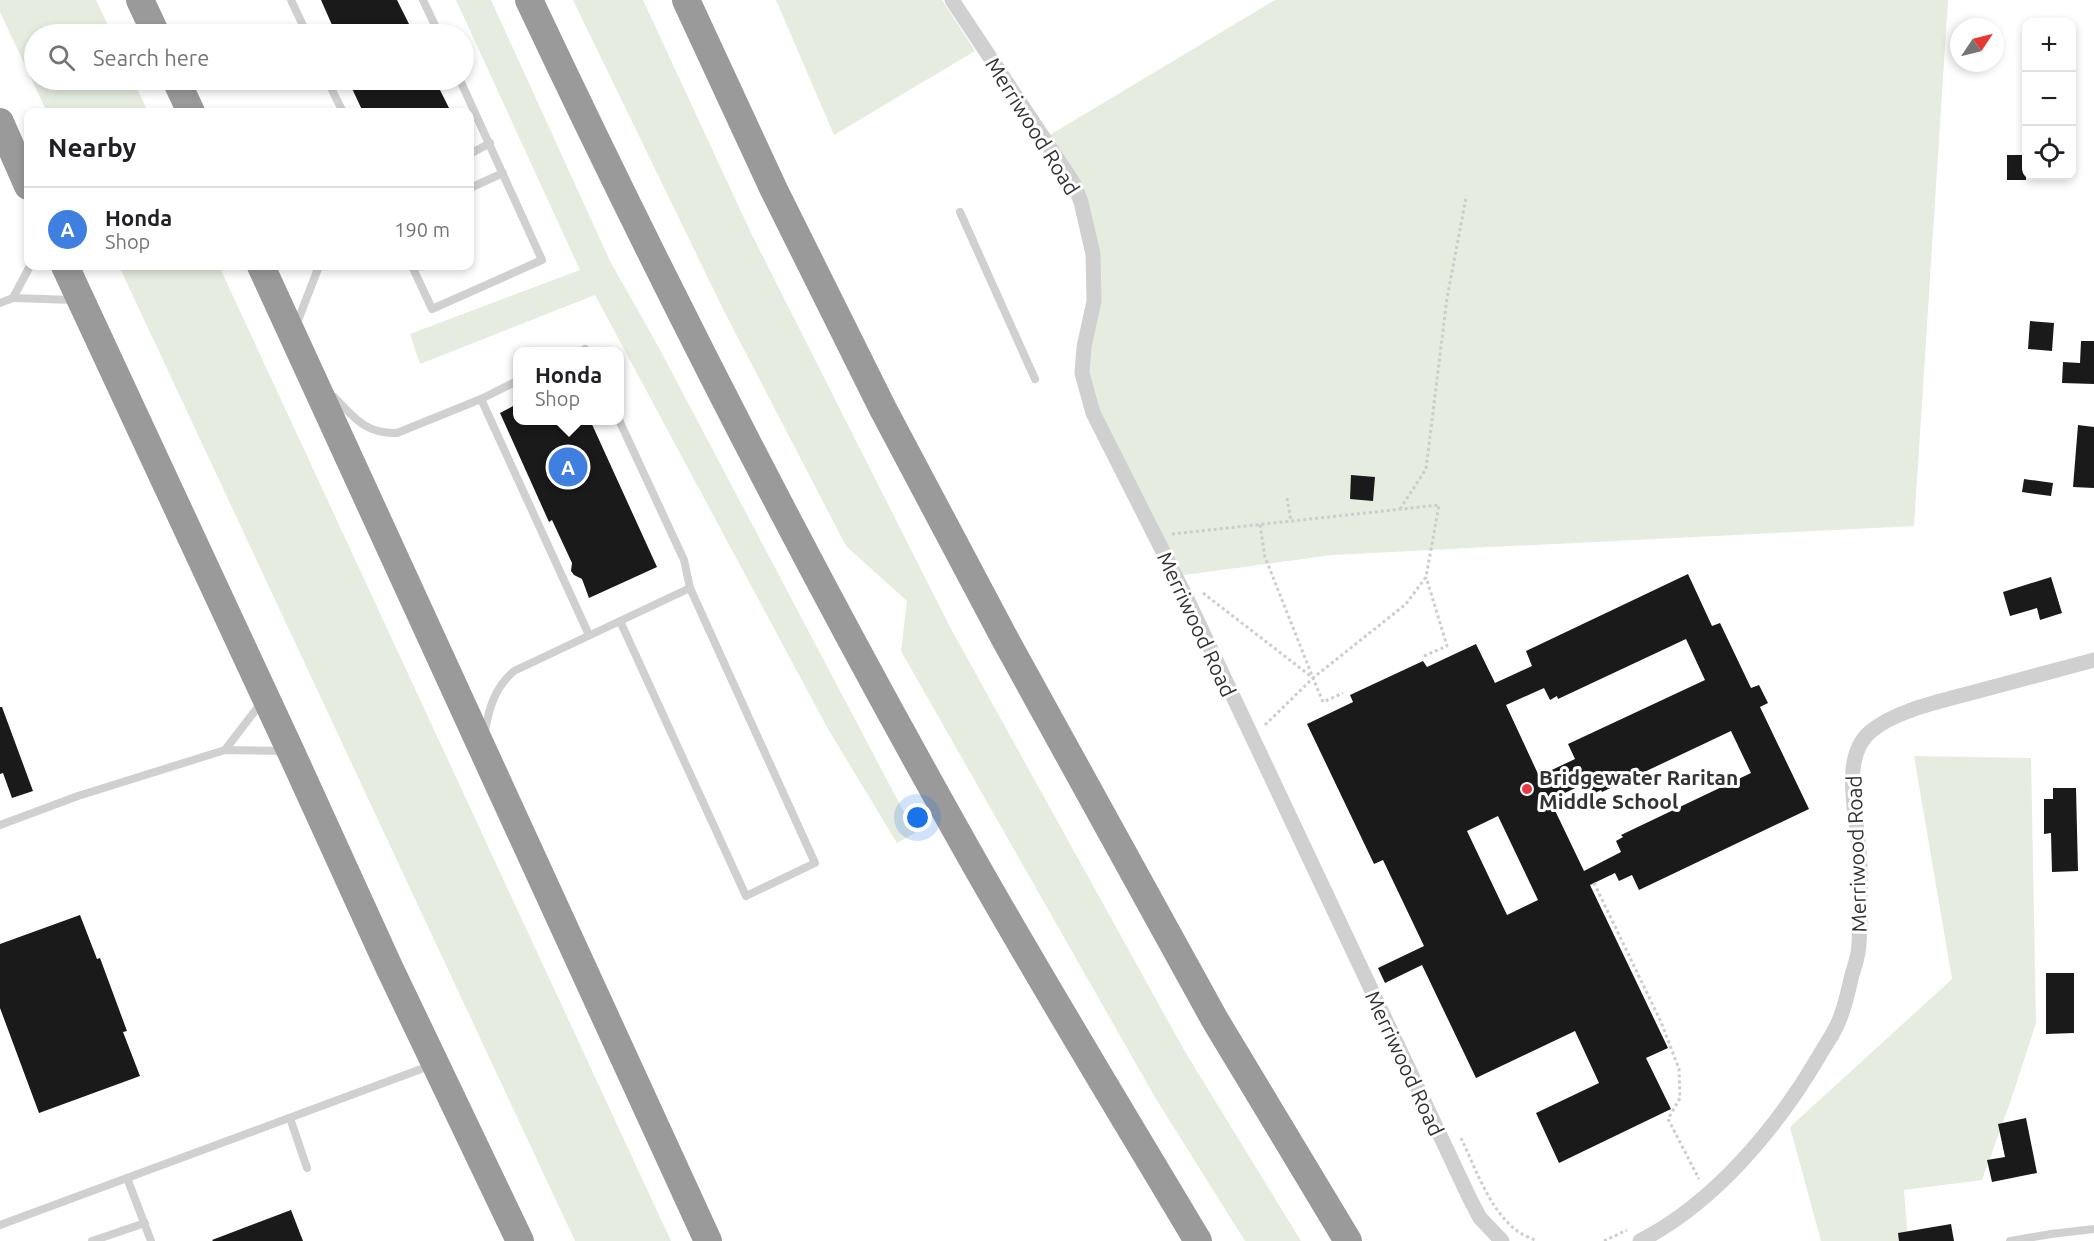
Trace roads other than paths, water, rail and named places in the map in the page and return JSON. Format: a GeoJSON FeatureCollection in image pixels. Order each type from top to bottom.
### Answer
{"type":"FeatureCollection","features":[{"type":"Feature","properties":{"kind":"highway"},"geometry":{"type":"LineString","coordinates":[[140,0],[151,24]]}},
{"type":"Feature","properties":{"kind":"highway"},"geometry":{"type":"LineString","coordinates":[[529,0],[768,484],[889,711],[1045,985],[1198,1241]]}},
{"type":"Feature","properties":{"kind":"highway"},"geometry":{"type":"LineString","coordinates":[[686,0],[789,222],[883,409],[983,597],[1215,1020],[1348,1241]]}},
{"type":"Feature","properties":{"kind":"highway"},"geometry":{"type":"LineString","coordinates":[[181,90],[189,108]]}},
{"type":"Feature","properties":{"kind":"highway"},"geometry":{"type":"LineString","coordinates":[[0,122],[24,177]]}},
{"type":"Feature","properties":{"kind":"highway"},"geometry":{"type":"LineString","coordinates":[[67,270],[266,697],[388,967],[520,1241]]}},
{"type":"Feature","properties":{"kind":"highway"},"geometry":{"type":"LineString","coordinates":[[263,270],[708,1241]]}},
{"type":"Feature","properties":{"kind":"street","name":"Merriwood Road"},"geometry":{"type":"LineString","coordinates":[[952,0],[1074,184],[1081,202],[1093,254],[1094,301],[1084,347],[1082,374],[1093,413],[1189,603],[1475,1209],[1480,1218],[1502,1241]]}},
{"type":"Feature","properties":{"kind":"street","name":"Merriwood Road"},"geometry":{"type":"LineString","coordinates":[[1650,1239],[1707,1194],[1774,1123],[1797,1094],[1838,1024],[1859,946],[1859,849],[1853,795],[1854,765],[1859,748],[1869,732],[1917,708],[2094,660]]}},
{"type":"Feature","properties":{"kind":"lane"},"geometry":{"type":"LineString","coordinates":[[291,0],[302,24]]}},
{"type":"Feature","properties":{"kind":"lane"},"geometry":{"type":"LineString","coordinates":[[423,0],[434,24]]}},
{"type":"Feature","properties":{"kind":"lane"},"geometry":{"type":"LineString","coordinates":[[332,90],[341,108]]}},
{"type":"Feature","properties":{"kind":"lane"},"geometry":{"type":"LineString","coordinates":[[465,90],[473,108]]}},
{"type":"Feature","properties":{"kind":"lane"},"geometry":{"type":"LineString","coordinates":[[414,270],[432,309],[542,260],[474,110]]}},
{"type":"Feature","properties":{"kind":"lane"},"geometry":{"type":"LineString","coordinates":[[474,152],[490,144]]}},
{"type":"Feature","properties":{"kind":"lane"},"geometry":{"type":"LineString","coordinates":[[474,186],[503,173]]}},
{"type":"Feature","properties":{"kind":"lane"},"geometry":{"type":"LineString","coordinates":[[960,212],[1035,379]]}},
{"type":"Feature","properties":{"kind":"lane"},"geometry":{"type":"LineString","coordinates":[[13,298],[28,270]]}},
{"type":"Feature","properties":{"kind":"lane"},"geometry":{"type":"LineString","coordinates":[[292,335],[307,291],[317,270]]}},
{"type":"Feature","properties":{"kind":"lane"},"geometry":{"type":"LineString","coordinates":[[0,303],[13,298],[81,301]]}},
{"type":"Feature","properties":{"kind":"lane"},"geometry":{"type":"LineString","coordinates":[[312,376],[357,421],[371,430],[384,433],[397,433],[481,399],[513,383]]}},
{"type":"Feature","properties":{"kind":"lane"},"geometry":{"type":"LineString","coordinates":[[481,399],[589,635]]}},
{"type":"Feature","properties":{"kind":"lane"},"geometry":{"type":"LineString","coordinates":[[620,621],[746,896],[815,863],[690,588],[684,560],[621,425]]}},
{"type":"Feature","properties":{"kind":"lane"},"geometry":{"type":"LineString","coordinates":[[481,746],[490,705],[505,679],[514,671],[690,588]]}},
{"type":"Feature","properties":{"kind":"lane"},"geometry":{"type":"LineString","coordinates":[[225,750],[266,697]]}},
{"type":"Feature","properties":{"kind":"lane"},"geometry":{"type":"LineString","coordinates":[[0,825],[78,796],[225,750],[291,752]]}},
{"type":"Feature","properties":{"kind":"lane"},"geometry":{"type":"LineString","coordinates":[[0,1225],[436,1064]]}},
{"type":"Feature","properties":{"kind":"lane"},"geometry":{"type":"LineString","coordinates":[[290,1118],[307,1168]]}},
{"type":"Feature","properties":{"kind":"lane"},"geometry":{"type":"LineString","coordinates":[[128,1178],[150,1241]]}},
{"type":"Feature","properties":{"kind":"lane"},"geometry":{"type":"LineString","coordinates":[[92,1241],[145,1222]]}},
{"type":"Feature","properties":{"kind":"lane"},"geometry":{"type":"LineString","coordinates":[[2010,1241],[2094,1229]]}},
{"type":"Feature","properties":{"kind":"place","name":"Honda"},"geometry":{"type":"Point","coordinates":[568,467]}},
{"type":"Feature","properties":{"kind":"place","name":"Bridgewater Raritan Middle School"},"geometry":{"type":"Point","coordinates":[1527,789]}}]}
